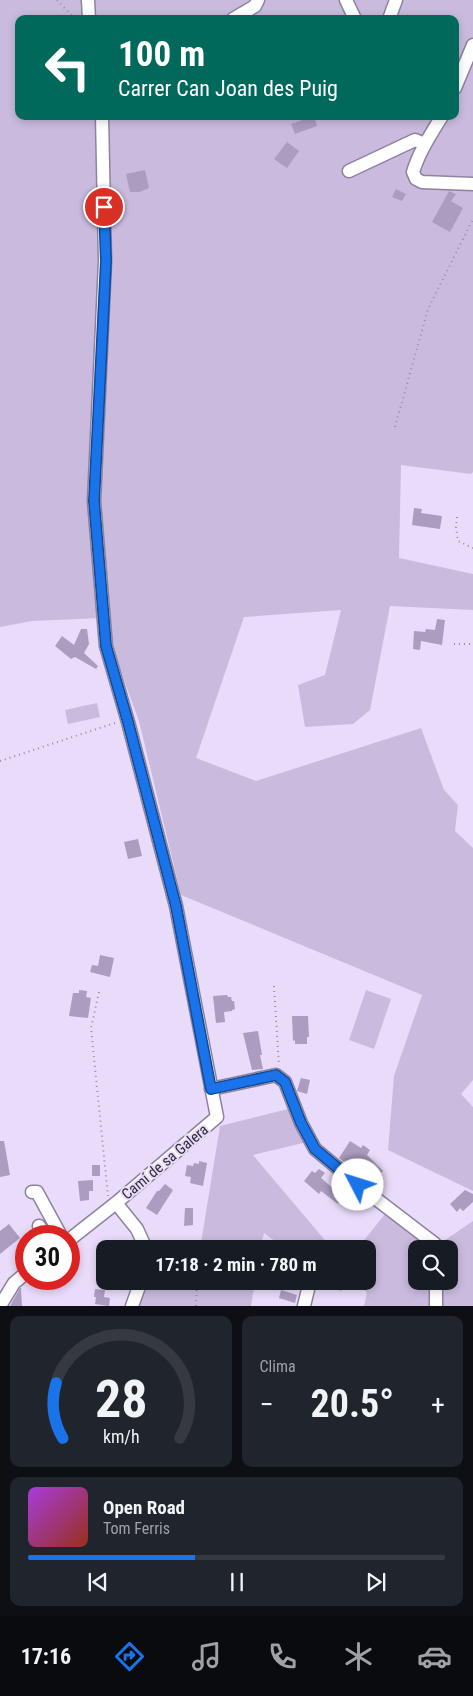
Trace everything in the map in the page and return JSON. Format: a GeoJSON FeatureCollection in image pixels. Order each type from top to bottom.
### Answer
{"type":"FeatureCollection","features":[{"type":"Feature","properties":{"kind":"street"},"geometry":{"type":"LineString","coordinates":[[88,0],[90,15]]}},
{"type":"Feature","properties":{"kind":"street"},"geometry":{"type":"LineString","coordinates":[[240,15],[255,6],[258,0]]}},
{"type":"Feature","properties":{"kind":"street"},"geometry":{"type":"LineString","coordinates":[[346,0],[353,15]]}},
{"type":"Feature","properties":{"kind":"street"},"geometry":{"type":"LineString","coordinates":[[390,15],[396,0]]}},
{"type":"Feature","properties":{"kind":"street"},"geometry":{"type":"LineString","coordinates":[[459,78],[473,45]]}},
{"type":"Feature","properties":{"kind":"street","name":"Camí de sa Galera"},"geometry":{"type":"LineString","coordinates":[[80,1231],[217,1117],[176,906],[128,719],[106,646],[94,501],[106,261],[102,120]]}},
{"type":"Feature","properties":{"kind":"street"},"geometry":{"type":"LineString","coordinates":[[440,120],[416,162],[413,172],[416,179],[422,182],[473,184]]}},
{"type":"Feature","properties":{"kind":"street"},"geometry":{"type":"LineString","coordinates":[[349,171],[415,140],[425,144]]}},
{"type":"Feature","properties":{"kind":"street"},"geometry":{"type":"LineString","coordinates":[[211,1089],[276,1075],[285,1082],[301,1123],[315,1149],[430,1240]]}},
{"type":"Feature","properties":{"kind":"street"},"geometry":{"type":"LineString","coordinates":[[32,1192],[37,1192],[55,1225]]}},
{"type":"Feature","properties":{"kind":"street"},"geometry":{"type":"LineString","coordinates":[[113,1205],[137,1229],[142,1240]]}},
{"type":"Feature","properties":{"kind":"street"},"geometry":{"type":"LineString","coordinates":[[0,1306],[15,1282]]}},
{"type":"Feature","properties":{"kind":"street"},"geometry":{"type":"LineString","coordinates":[[132,1306],[138,1290]]}},
{"type":"Feature","properties":{"kind":"street"},"geometry":{"type":"LineString","coordinates":[[304,1306],[308,1290]]}},
{"type":"Feature","properties":{"kind":"street"},"geometry":{"type":"LineString","coordinates":[[436,1290],[436,1306]]}},
{"type":"Feature","properties":{"kind":"path"},"geometry":{"type":"LineString","coordinates":[[57,0],[72,15]]}},
{"type":"Feature","properties":{"kind":"path"},"geometry":{"type":"LineString","coordinates":[[396,427],[428,309],[473,219]]}},
{"type":"Feature","properties":{"kind":"path"},"geometry":{"type":"LineString","coordinates":[[457,517],[458,541],[473,548]]}},
{"type":"Feature","properties":{"kind":"path"},"geometry":{"type":"LineString","coordinates":[[454,644],[473,644]]}},
{"type":"Feature","properties":{"kind":"path"},"geometry":{"type":"LineString","coordinates":[[0,761],[128,719]]}},
{"type":"Feature","properties":{"kind":"path"},"geometry":{"type":"LineString","coordinates":[[274,986],[280,1078]]}},
{"type":"Feature","properties":{"kind":"path"},"geometry":{"type":"LineString","coordinates":[[98,992],[91,1028],[113,1205]]}},
{"type":"Feature","properties":{"kind":"path"},"geometry":{"type":"LineString","coordinates":[[196,1306],[197,1290]]}},
{"type":"Feature","properties":{"kind":"shaded area"},"geometry":{"type":"Polygon","coordinates":[[[0,0],[473,0],[473,472],[471,474],[401,465],[399,558],[473,574],[473,610],[390,606],[370,710],[353,724],[305,727],[298,685],[325,675],[341,610],[244,617],[196,758],[256,781],[421,728],[444,790],[458,805],[455,831],[473,848],[473,1080],[461,1094],[473,1107],[473,1191],[388,1150],[394,1076],[422,995],[181,895],[139,721],[101,618],[32,621],[0,627],[0,0]]]}},
{"type":"Feature","properties":{"kind":"shaded area"},"geometry":{"type":"Polygon","coordinates":[[[97,703],[100,717],[68,724],[65,710],[97,703]]]}},
{"type":"Feature","properties":{"kind":"shaded area"},"geometry":{"type":"Polygon","coordinates":[[[366,990],[391,999],[374,1049],[349,1040],[366,990]]]}},
{"type":"Feature","properties":{"kind":"shaded area"},"geometry":{"type":"Polygon","coordinates":[[[292,1108],[307,1142],[253,1155],[325,1240],[273,1240],[264,1233],[262,1240],[201,1240],[220,1126],[292,1108]]]}},
{"type":"Feature","properties":{"kind":"shaded area"},"geometry":{"type":"Polygon","coordinates":[[[385,1214],[420,1240],[408,1240],[408,1290],[458,1290],[458,1240],[445,1240],[473,1221],[473,1306],[364,1306],[367,1293],[365,1290],[376,1290],[376,1240],[364,1240],[385,1214]]]}},
{"type":"Feature","properties":{"kind":"shaded area"},"geometry":{"type":"Polygon","coordinates":[[[142,1290],[254,1290],[251,1306],[136,1306],[142,1290]]]}},
{"type":"Feature","properties":{"kind":"building"},"geometry":{"type":"Polygon","coordinates":[[[302,120],[315,120],[317,126],[295,134],[291,124],[302,120]]]}},
{"type":"Feature","properties":{"kind":"building"},"geometry":{"type":"Polygon","coordinates":[[[287,142],[299,151],[287,168],[274,159],[287,142]]]}},
{"type":"Feature","properties":{"kind":"building"},"geometry":{"type":"Polygon","coordinates":[[[145,170],[149,188],[140,192],[130,192],[126,174],[145,170]]]}},
{"type":"Feature","properties":{"kind":"building"},"geometry":{"type":"Polygon","coordinates":[[[396,189],[406,194],[402,201],[392,197],[396,189]]]}},
{"type":"Feature","properties":{"kind":"building"},"geometry":{"type":"Polygon","coordinates":[[[449,191],[456,194],[451,201],[463,208],[450,232],[432,222],[449,191]]]}},
{"type":"Feature","properties":{"kind":"building"},"geometry":{"type":"Polygon","coordinates":[[[414,508],[422,509],[421,513],[442,516],[440,529],[412,525],[414,508]]]}},
{"type":"Feature","properties":{"kind":"building"},"geometry":{"type":"Polygon","coordinates":[[[437,619],[445,620],[442,645],[421,641],[420,650],[413,649],[414,631],[425,632],[426,629],[435,630],[437,619]]]}},
{"type":"Feature","properties":{"kind":"building"},"geometry":{"type":"Polygon","coordinates":[[[81,629],[87,629],[89,644],[84,653],[98,666],[96,669],[75,657],[71,659],[55,646],[62,636],[74,645],[81,629]]]}},
{"type":"Feature","properties":{"kind":"building"},"geometry":{"type":"Polygon","coordinates":[[[138,839],[142,856],[128,859],[124,842],[138,839]]]}},
{"type":"Feature","properties":{"kind":"building"},"geometry":{"type":"Polygon","coordinates":[[[100,955],[114,958],[110,977],[90,972],[92,965],[98,966],[100,955]]]}},
{"type":"Feature","properties":{"kind":"building"},"geometry":{"type":"Polygon","coordinates":[[[79,990],[87,991],[86,997],[91,998],[88,1018],[69,1016],[73,993],[79,993],[79,990]]]}},
{"type":"Feature","properties":{"kind":"building"},"geometry":{"type":"Polygon","coordinates":[[[227,995],[234,1001],[235,1009],[224,1012],[225,1022],[216,1023],[213,996],[227,995]]]}},
{"type":"Feature","properties":{"kind":"building"},"geometry":{"type":"Polygon","coordinates":[[[292,1016],[308,1016],[309,1037],[307,1037],[307,1044],[295,1044],[295,1040],[293,1041],[292,1016]]]}},
{"type":"Feature","properties":{"kind":"building"},"geometry":{"type":"Polygon","coordinates":[[[258,1031],[263,1069],[252,1070],[243,1033],[258,1031]]]}},
{"type":"Feature","properties":{"kind":"building"},"geometry":{"type":"Polygon","coordinates":[[[301,1078],[310,1080],[307,1094],[297,1091],[301,1078]]]}},
{"type":"Feature","properties":{"kind":"building"},"geometry":{"type":"Polygon","coordinates":[[[0,1141],[4,1141],[10,1175],[0,1177],[0,1141]]]}},
{"type":"Feature","properties":{"kind":"building"},"geometry":{"type":"Polygon","coordinates":[[[350,1141],[361,1148],[363,1145],[370,1150],[367,1155],[383,1171],[370,1184],[361,1177],[363,1176],[339,1158],[350,1141]]]}},
{"type":"Feature","properties":{"kind":"building"},"geometry":{"type":"Polygon","coordinates":[[[199,1161],[207,1163],[203,1186],[190,1183],[191,1177],[185,1176],[187,1165],[199,1164],[199,1161]]]}},
{"type":"Feature","properties":{"kind":"building"},"geometry":{"type":"Polygon","coordinates":[[[92,1165],[100,1165],[100,1176],[92,1176],[92,1165]]]}},
{"type":"Feature","properties":{"kind":"building"},"geometry":{"type":"Polygon","coordinates":[[[319,1169],[325,1173],[321,1178],[343,1197],[338,1204],[321,1191],[319,1194],[304,1181],[312,1171],[315,1173],[319,1169]]]}},
{"type":"Feature","properties":{"kind":"building"},"geometry":{"type":"Polygon","coordinates":[[[93,1180],[93,1191],[89,1191],[89,1200],[80,1201],[78,1181],[93,1180]]]}},
{"type":"Feature","properties":{"kind":"building"},"geometry":{"type":"Polygon","coordinates":[[[165,1184],[173,1190],[157,1215],[146,1208],[157,1191],[165,1184]]]}},
{"type":"Feature","properties":{"kind":"building"},"geometry":{"type":"Polygon","coordinates":[[[465,1190],[473,1194],[473,1202],[463,1211],[460,1208],[457,1212],[450,1204],[465,1190]]]}},
{"type":"Feature","properties":{"kind":"building"},"geometry":{"type":"Polygon","coordinates":[[[185,1208],[193,1208],[193,1225],[184,1226],[185,1208]]]}},
{"type":"Feature","properties":{"kind":"building"},"geometry":{"type":"Polygon","coordinates":[[[9,1224],[15,1232],[15,1242],[0,1254],[0,1231],[9,1224]]]}},
{"type":"Feature","properties":{"kind":"building"},"geometry":{"type":"Polygon","coordinates":[[[95,1289],[105,1290],[104,1297],[110,1298],[109,1306],[95,1304],[96,1297],[94,1297],[95,1289]]]}},
{"type":"Feature","properties":{"kind":"building"},"geometry":{"type":"Polygon","coordinates":[[[19,1290],[21,1290],[22,1306],[10,1306],[19,1290]]]}},
{"type":"Feature","properties":{"kind":"building"},"geometry":{"type":"Polygon","coordinates":[[[281,1290],[297,1295],[295,1303],[279,1298],[281,1290]]]}},
{"type":"Feature","properties":{"kind":"route"},"geometry":{"type":"LineString","coordinates":[[104,207],[106,261],[94,501],[106,646],[176,906],[211,1089],[276,1075],[285,1082],[301,1123],[315,1149],[358,1185]]}}]}
